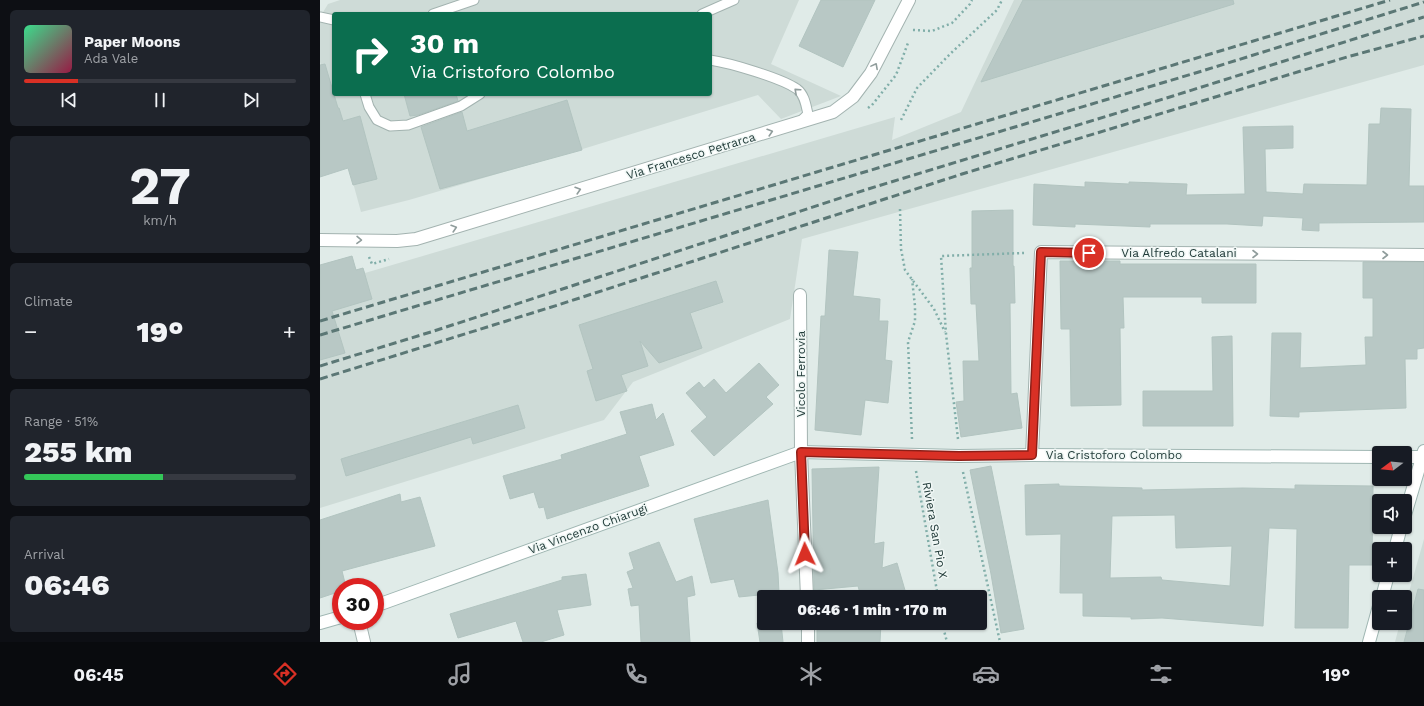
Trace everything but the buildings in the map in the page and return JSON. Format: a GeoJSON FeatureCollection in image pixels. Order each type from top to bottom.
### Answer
{"type":"FeatureCollection","features":[{"type":"Feature","properties":{"kind":"street","name":"Via Francesco Petrarca"},"geometry":{"type":"LineString","coordinates":[[320,240],[397,241],[416,239],[833,112],[853,97],[871,73],[909,0]]}},
{"type":"Feature","properties":{"kind":"street","name":"Via Alfredo Catalani"},"geometry":{"type":"LineString","coordinates":[[1041,252],[1424,255]]}},
{"type":"Feature","properties":{"kind":"street"},"geometry":{"type":"LineString","coordinates":[[1032,455],[1041,252]]}},
{"type":"Feature","properties":{"kind":"street","name":"Vicolo Ferrovia"},"geometry":{"type":"LineString","coordinates":[[800,295],[801,452],[807,590]]}},
{"type":"Feature","properties":{"kind":"street","name":"Via Cristoforo Colombo"},"geometry":{"type":"LineString","coordinates":[[801,452],[959,456],[1372,457]]}},
{"type":"Feature","properties":{"kind":"street","name":"Via Vincenzo Chiarugi"},"geometry":{"type":"LineString","coordinates":[[384,603],[801,452]]}},
{"type":"Feature","properties":{"kind":"street"},"geometry":{"type":"LineString","coordinates":[[1411,494],[1423,454],[1412,456]]}},
{"type":"Feature","properties":{"kind":"street"},"geometry":{"type":"LineString","coordinates":[[320,624],[332,620]]}},
{"type":"Feature","properties":{"kind":"street"},"geometry":{"type":"LineString","coordinates":[[361,630],[364,642]]}},
{"type":"Feature","properties":{"kind":"street"},"geometry":{"type":"LineString","coordinates":[[808,630],[808,642]]}},
{"type":"Feature","properties":{"kind":"street"},"geometry":{"type":"LineString","coordinates":[[1369,642],[1372,630]]}},
{"type":"Feature","properties":{"kind":"lane"},"geometry":{"type":"LineString","coordinates":[[439,12],[474,0]]}},
{"type":"Feature","properties":{"kind":"lane"},"geometry":{"type":"LineString","coordinates":[[707,12],[734,0]]}},
{"type":"Feature","properties":{"kind":"lane"},"geometry":{"type":"LineString","coordinates":[[320,17],[332,20]]}},
{"type":"Feature","properties":{"kind":"lane"},"geometry":{"type":"LineString","coordinates":[[712,60],[722,62],[778,80],[798,90],[805,100],[808,114],[799,123]]}},
{"type":"Feature","properties":{"kind":"lane"},"geometry":{"type":"LineString","coordinates":[[366,96],[369,107],[377,120],[390,126],[408,125],[461,106],[477,96]]}},
{"type":"Feature","properties":{"kind":"path"},"geometry":{"type":"LineString","coordinates":[[896,27],[932,31],[952,23],[972,0]]}},
{"type":"Feature","properties":{"kind":"path"},"geometry":{"type":"LineString","coordinates":[[901,120],[917,88],[950,54],[997,10],[1002,0]]}},
{"type":"Feature","properties":{"kind":"path"},"geometry":{"type":"LineString","coordinates":[[900,209],[901,249],[905,270],[934,309],[946,334]]}},
{"type":"Feature","properties":{"kind":"path"},"geometry":{"type":"LineString","coordinates":[[958,442],[946,334],[941,256],[1041,252]]}},
{"type":"Feature","properties":{"kind":"path"},"geometry":{"type":"LineString","coordinates":[[912,279],[915,306],[914,321],[908,342],[912,440]]}},
{"type":"Feature","properties":{"kind":"path"},"geometry":{"type":"LineString","coordinates":[[959,456],[1000,642]]}},
{"type":"Feature","properties":{"kind":"path","name":"Riviera San Pio X"},"geometry":{"type":"LineString","coordinates":[[916,466],[937,590]]}},
{"type":"Feature","properties":{"kind":"path"},"geometry":{"type":"LineString","coordinates":[[944,630],[947,642]]}},
{"type":"Feature","properties":{"kind":"shaded area"},"geometry":{"type":"Polygon","coordinates":[[[340,0],[799,0],[771,64],[841,96],[781,119],[758,95],[586,148],[409,200],[361,212],[320,62],[320,17],[328,4],[340,0]]]}},
{"type":"Feature","properties":{"kind":"shaded area"},"geometry":{"type":"Polygon","coordinates":[[[1014,0],[1424,0],[1424,65],[802,239],[790,319],[633,382],[604,420],[320,508],[320,265],[352,256],[356,270],[363,268],[365,273],[895,117],[892,140],[961,112],[1014,0]]]}},
{"type":"Feature","properties":{"kind":"shaded area"},"geometry":{"type":"Polygon","coordinates":[[[1424,539],[1424,642],[1395,642],[1398,630],[1412,630],[1412,590],[1410,590],[1424,539]]]}},
{"type":"Feature","properties":{"kind":"railway"},"geometry":{"type":"LineString","coordinates":[[320,321],[1390,0]]}},
{"type":"Feature","properties":{"kind":"railway"},"geometry":{"type":"LineString","coordinates":[[320,335],[1202,71],[1424,2]]}},
{"type":"Feature","properties":{"kind":"railway"},"geometry":{"type":"LineString","coordinates":[[320,366],[434,331],[868,189],[1173,96],[1424,17]]}},
{"type":"Feature","properties":{"kind":"railway"},"geometry":{"type":"LineString","coordinates":[[320,379],[558,305],[962,174],[1347,57],[1424,36]]}},
{"type":"Feature","properties":{"kind":"route"},"geometry":{"type":"LineString","coordinates":[[805,554],[801,452],[959,456],[1032,455],[1041,252],[1089,253]]}}]}
